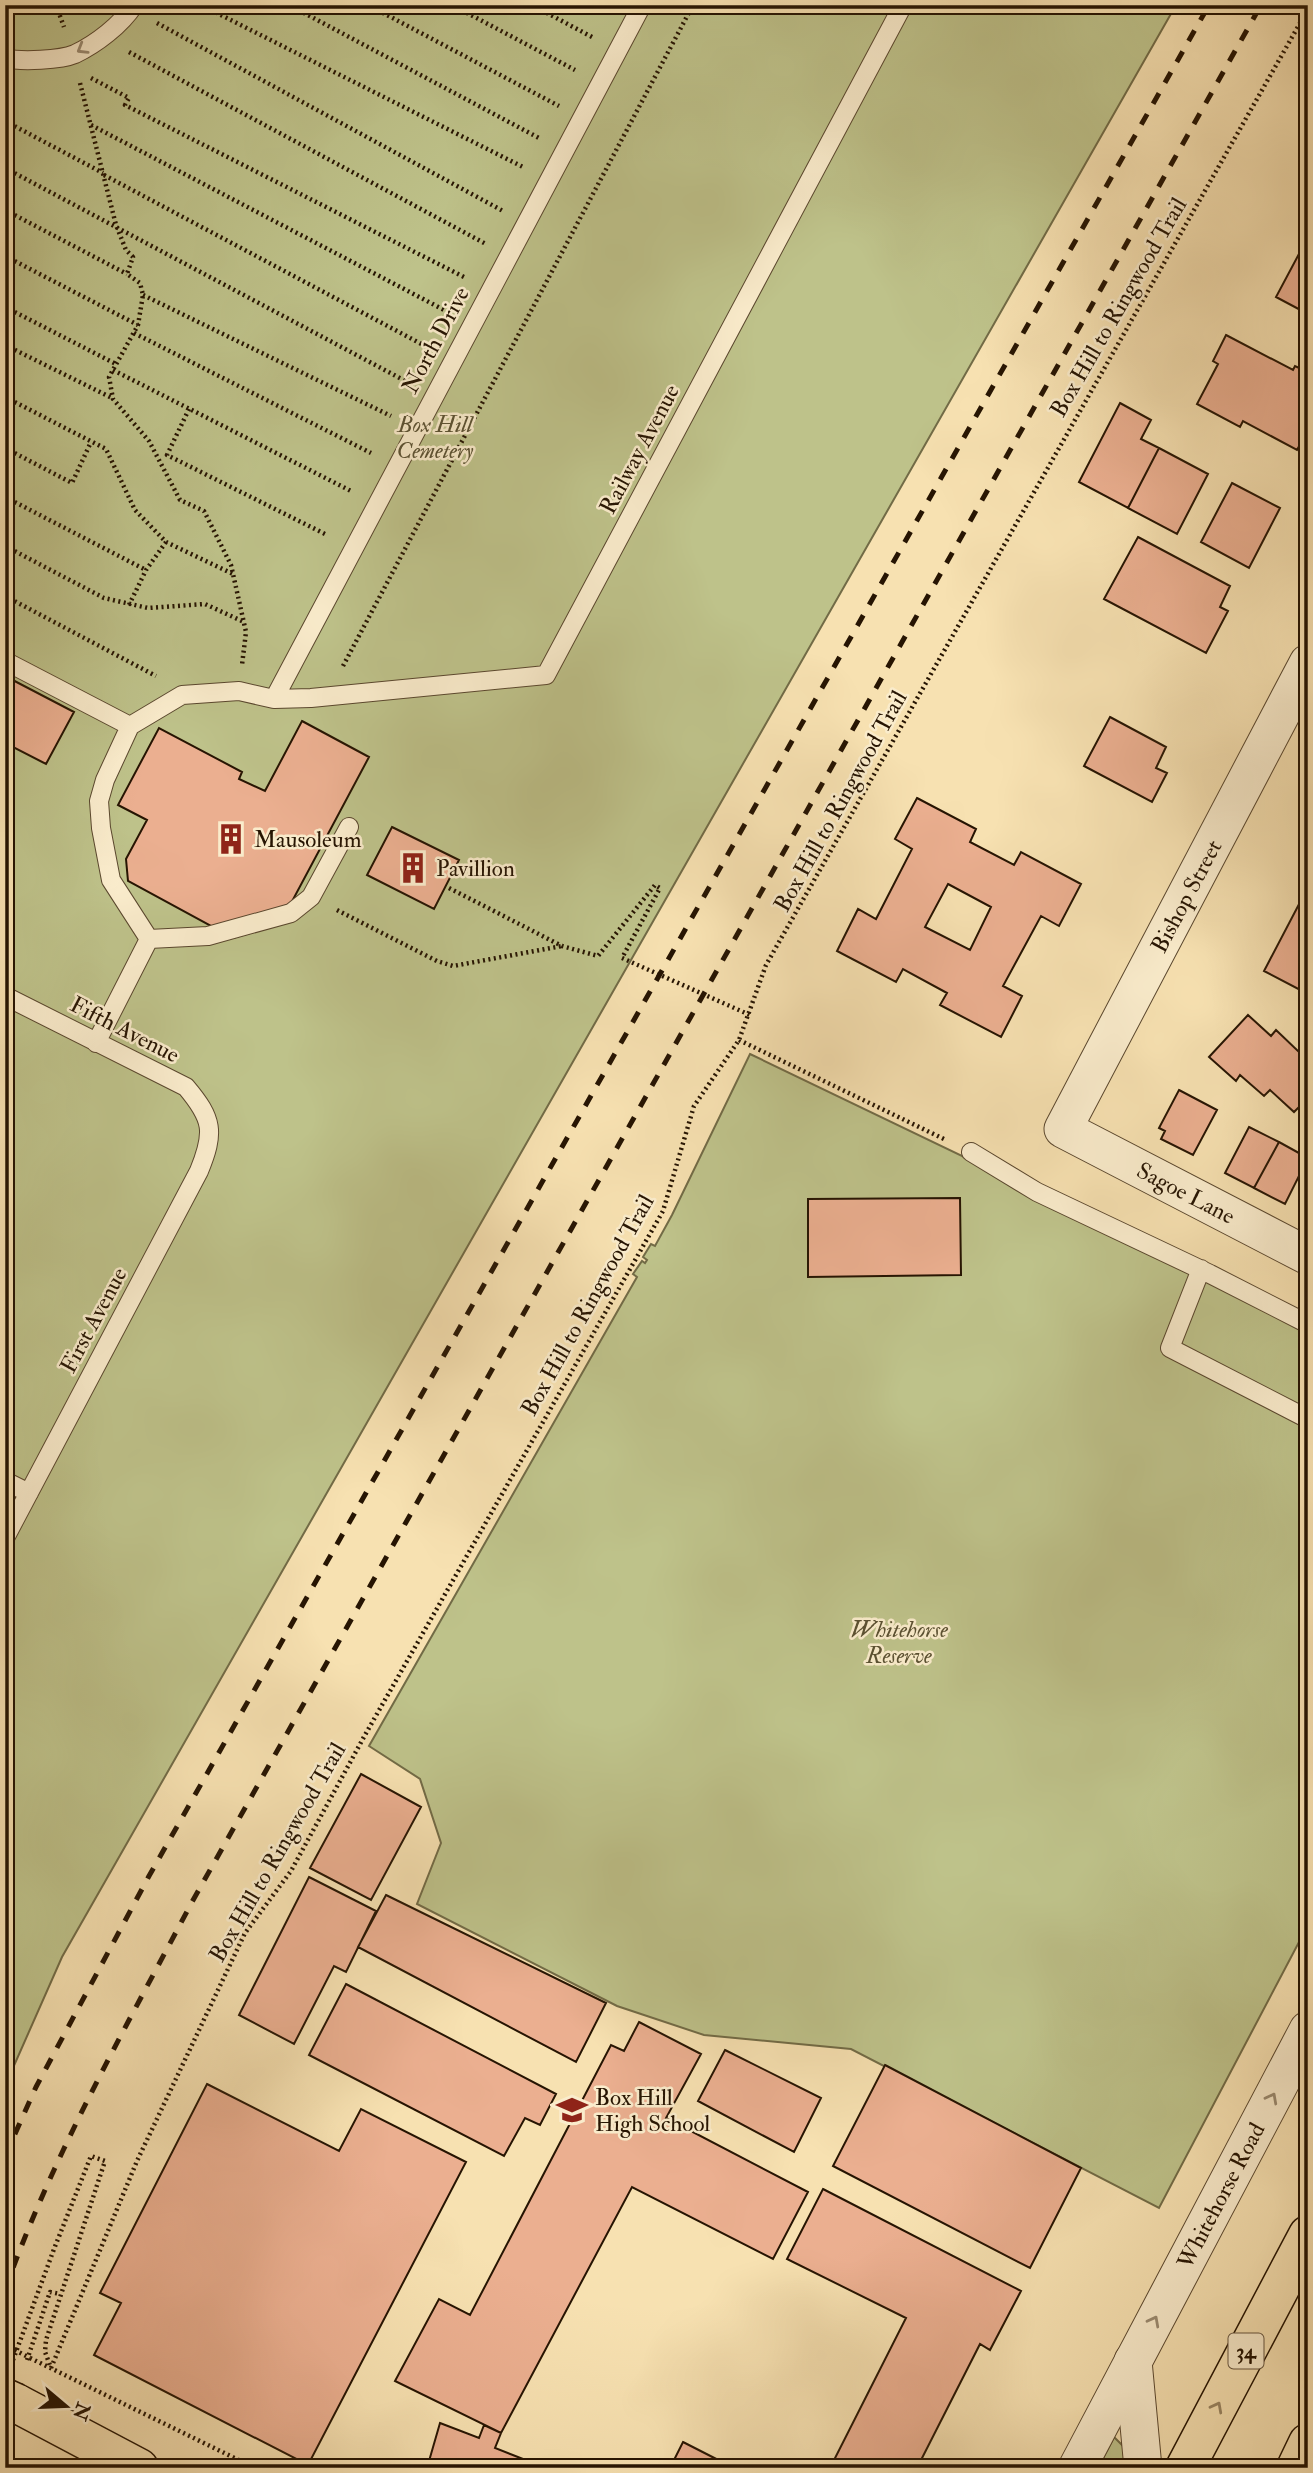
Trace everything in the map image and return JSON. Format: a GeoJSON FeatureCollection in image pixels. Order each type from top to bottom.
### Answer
{"type":"FeatureCollection","features":[{"type":"Feature","properties":{"kind":"main road","name":"34"},"geometry":{"type":"LineString","coordinates":[[1185,2468],[1308,2235]]}},
{"type":"Feature","properties":{"kind":"main road"},"geometry":{"type":"LineString","coordinates":[[11,2387],[139,2468]]}},
{"type":"Feature","properties":{"kind":"street","name":"Bishop Street"},"geometry":{"type":"LineString","coordinates":[[1063,1129],[1308,663]]}},
{"type":"Feature","properties":{"kind":"street","name":"Sagoe Lane"},"geometry":{"type":"LineString","coordinates":[[1063,1129],[1308,1256]]}},
{"type":"Feature","properties":{"kind":"street","name":"Whitehorse Road"},"geometry":{"type":"LineString","coordinates":[[1077,2468],[1308,2030]]}},
{"type":"Feature","properties":{"kind":"street"},"geometry":{"type":"LineString","coordinates":[[1133,2361],[1143,2468]]}},
{"type":"Feature","properties":{"kind":"lane","name":"North Drive"},"geometry":{"type":"LineString","coordinates":[[274,699],[642,5]]}},
{"type":"Feature","properties":{"kind":"lane","name":"Railway Avenue"},"geometry":{"type":"LineString","coordinates":[[182,695],[239,691],[274,699],[546,675],[903,5]]}},
{"type":"Feature","properties":{"kind":"lane"},"geometry":{"type":"LineString","coordinates":[[5,58],[76,63],[133,7]]}},
{"type":"Feature","properties":{"kind":"lane"},"geometry":{"type":"LineString","coordinates":[[5,661],[130,726]]}},
{"type":"Feature","properties":{"kind":"lane"},"geometry":{"type":"LineString","coordinates":[[149,939],[111,880],[100,828],[99,802],[130,726],[182,695]]}},
{"type":"Feature","properties":{"kind":"lane"},"geometry":{"type":"LineString","coordinates":[[149,939],[208,936],[291,913],[311,897],[349,827]]}},
{"type":"Feature","properties":{"kind":"lane"},"geometry":{"type":"LineString","coordinates":[[96,1042],[149,939]]}},
{"type":"Feature","properties":{"kind":"lane","name":"Fifth Avenue"},"geometry":{"type":"LineString","coordinates":[[5,996],[186,1087],[201,1104],[209,1121]]}},
{"type":"Feature","properties":{"kind":"lane","name":"First Avenue"},"geometry":{"type":"LineString","coordinates":[[5,1538],[200,1171],[209,1147],[209,1121]]}},
{"type":"Feature","properties":{"kind":"lane"},"geometry":{"type":"LineString","coordinates":[[971,1152],[1037,1192],[1201,1269],[1308,1324]]}},
{"type":"Feature","properties":{"kind":"lane"},"geometry":{"type":"LineString","coordinates":[[1201,1269],[1170,1348],[1308,1419]]}},
{"type":"Feature","properties":{"kind":"lane"},"geometry":{"type":"LineString","coordinates":[[5,1481],[29,1493]]}},
{"type":"Feature","properties":{"kind":"path"},"geometry":{"type":"LineString","coordinates":[[56,5],[76,63],[116,225],[126,250],[133,257],[127,274]]}},
{"type":"Feature","properties":{"kind":"path"},"geometry":{"type":"LineString","coordinates":[[201,5],[548,180]]}},
{"type":"Feature","properties":{"kind":"path"},"geometry":{"type":"LineString","coordinates":[[289,5],[563,151]]}},
{"type":"Feature","properties":{"kind":"path"},"geometry":{"type":"LineString","coordinates":[[368,5],[581,118]]}},
{"type":"Feature","properties":{"kind":"path"},"geometry":{"type":"LineString","coordinates":[[452,5],[600,83]]}},
{"type":"Feature","properties":{"kind":"path"},"geometry":{"type":"LineString","coordinates":[[532,5],[617,50]]}},
{"type":"Feature","properties":{"kind":"path"},"geometry":{"type":"LineString","coordinates":[[327,696],[694,5]]}},
{"type":"Feature","properties":{"kind":"path"},"geometry":{"type":"LineString","coordinates":[[133,7],[525,223]]}},
{"type":"Feature","properties":{"kind":"path","name":"Box Hill to Ringwood Trail"},"geometry":{"type":"LineString","coordinates":[[51,2368],[137,2161],[245,1933],[291,1871],[663,1212],[694,1106],[739,1040],[766,965],[1308,9]]}},
{"type":"Feature","properties":{"kind":"path"},"geometry":{"type":"LineString","coordinates":[[101,37],[508,256]]}},
{"type":"Feature","properties":{"kind":"path"},"geometry":{"type":"LineString","coordinates":[[76,63],[129,97],[125,105],[490,290]]}},
{"type":"Feature","properties":{"kind":"path"},"geometry":{"type":"LineString","coordinates":[[5,121],[453,360]]}},
{"type":"Feature","properties":{"kind":"path"},"geometry":{"type":"LineString","coordinates":[[90,124],[471,325]]}},
{"type":"Feature","properties":{"kind":"path"},"geometry":{"type":"LineString","coordinates":[[5,168],[433,396]]}},
{"type":"Feature","properties":{"kind":"path"},"geometry":{"type":"LineString","coordinates":[[5,210],[140,283],[143,295],[138,325],[109,377],[113,399]]}},
{"type":"Feature","properties":{"kind":"path"},"geometry":{"type":"LineString","coordinates":[[5,256],[138,325]]}},
{"type":"Feature","properties":{"kind":"path"},"geometry":{"type":"LineString","coordinates":[[143,295],[417,428]]}},
{"type":"Feature","properties":{"kind":"path"},"geometry":{"type":"LineString","coordinates":[[5,307],[189,409],[377,504]]}},
{"type":"Feature","properties":{"kind":"path"},"geometry":{"type":"LineString","coordinates":[[134,333],[397,466]]}},
{"type":"Feature","properties":{"kind":"path"},"geometry":{"type":"LineString","coordinates":[[5,345],[113,399],[149,441],[180,500],[204,511],[233,574],[245,622],[239,691]]}},
{"type":"Feature","properties":{"kind":"path"},"geometry":{"type":"LineString","coordinates":[[5,397],[106,449],[135,510],[166,541],[233,574]]}},
{"type":"Feature","properties":{"kind":"path"},"geometry":{"type":"LineString","coordinates":[[189,409],[167,455],[353,548]]}},
{"type":"Feature","properties":{"kind":"path"},"geometry":{"type":"LineString","coordinates":[[5,448],[72,483],[91,442]]}},
{"type":"Feature","properties":{"kind":"path"},"geometry":{"type":"LineString","coordinates":[[5,497],[146,570]]}},
{"type":"Feature","properties":{"kind":"path"},"geometry":{"type":"LineString","coordinates":[[129,605],[146,570],[166,541]]}},
{"type":"Feature","properties":{"kind":"path"},"geometry":{"type":"LineString","coordinates":[[5,546],[104,598],[148,608],[205,604],[245,622]]}},
{"type":"Feature","properties":{"kind":"path"},"geometry":{"type":"LineString","coordinates":[[5,596],[179,688],[182,695]]}},
{"type":"Feature","properties":{"kind":"path"},"geometry":{"type":"LineString","coordinates":[[449,888],[562,946],[598,956],[655,885],[660,888],[622,958],[750,1015]]}},
{"type":"Feature","properties":{"kind":"path"},"geometry":{"type":"LineString","coordinates":[[311,897],[437,961],[453,966],[562,946]]}},
{"type":"Feature","properties":{"kind":"path"},"geometry":{"type":"LineString","coordinates":[[739,1040],[971,1152]]}},
{"type":"Feature","properties":{"kind":"path"},"geometry":{"type":"LineString","coordinates":[[11,2387],[44,2273],[91,2156],[105,2161],[60,2294],[44,2352],[51,2368]]}},
{"type":"Feature","properties":{"kind":"path"},"geometry":{"type":"LineString","coordinates":[[34,2337],[50,2291],[60,2294]]}},
{"type":"Feature","properties":{"kind":"path"},"geometry":{"type":"LineString","coordinates":[[5,2345],[256,2468]]}},
{"type":"Feature","properties":{"kind":"path"},"geometry":{"type":"LineString","coordinates":[[5,2456],[27,2468]]}},
{"type":"Feature","properties":{"kind":"green space","name":"Box Hill Cemetery"},"geometry":{"type":"Polygon","coordinates":[[[5,5],[1176,5],[62,1957],[5,2086],[5,5]]]}},
{"type":"Feature","properties":{"kind":"green space","name":"Whitehorse Reserve"},"geometry":{"type":"Polygon","coordinates":[[[750,1054],[1037,1192],[1308,1331],[1308,1925],[1159,2208],[851,2049],[704,2035],[617,2006],[417,1904],[441,1843],[420,1779],[369,1746],[637,1277],[633,1274],[642,1261],[645,1263],[647,1260],[643,1257],[651,1244],[655,1246],[750,1054]]]}},
{"type":"Feature","properties":{"kind":"green space"},"geometry":{"type":"Polygon","coordinates":[[[1114,2437],[1123,2446],[1125,2468],[1098,2468],[1114,2437]]]}},
{"type":"Feature","properties":{"kind":"building"},"geometry":{"type":"Polygon","coordinates":[[[1308,237],[1308,314],[1276,297],[1308,237]]]}},
{"type":"Feature","properties":{"kind":"building"},"geometry":{"type":"Polygon","coordinates":[[[1226,335],[1293,370],[1295,366],[1308,372],[1308,430],[1297,450],[1243,421],[1240,427],[1197,404],[1218,364],[1213,361],[1226,335]]]}},
{"type":"Feature","properties":{"kind":"building"},"geometry":{"type":"Polygon","coordinates":[[[1120,403],[1151,420],[1141,439],[1159,448],[1128,508],[1079,482],[1120,403]]]}},
{"type":"Feature","properties":{"kind":"building"},"geometry":{"type":"Polygon","coordinates":[[[1159,448],[1208,474],[1177,534],[1128,508],[1159,448]]]}},
{"type":"Feature","properties":{"kind":"building"},"geometry":{"type":"Polygon","coordinates":[[[1232,483],[1280,508],[1249,568],[1201,542],[1232,483]]]}},
{"type":"Feature","properties":{"kind":"building"},"geometry":{"type":"Polygon","coordinates":[[[1138,537],[1230,586],[1220,607],[1228,611],[1206,653],[1104,599],[1138,537]]]}},
{"type":"Feature","properties":{"kind":"building"},"geometry":{"type":"Polygon","coordinates":[[[5,676],[74,712],[46,764],[5,743],[5,676]]]}},
{"type":"Feature","properties":{"kind":"building"},"geometry":{"type":"Polygon","coordinates":[[[1110,717],[1166,747],[1156,768],[1167,773],[1152,802],[1084,766],[1110,717]]]}},
{"type":"Feature","properties":{"kind":"building","name":"Mausoleum"},"geometry":{"type":"Polygon","coordinates":[[[302,721],[369,757],[280,924],[233,938],[128,881],[126,859],[147,820],[118,805],[159,728],[242,772],[239,779],[265,791],[302,721]]]}},
{"type":"Feature","properties":{"kind":"building"},"geometry":{"type":"Polygon","coordinates":[[[917,798],[976,829],[970,842],[1014,865],[1021,852],[1081,884],[1059,926],[1041,916],[1003,986],[1022,996],[1001,1037],[940,1005],[947,993],[903,969],[896,982],[837,951],[858,909],[876,919],[912,849],[895,839],[917,798]],[[948,884],[925,927],[970,950],[991,907],[948,884]]]}},
{"type":"Feature","properties":{"kind":"building","name":"Pavillion"},"geometry":{"type":"Polygon","coordinates":[[[392,827],[459,860],[434,909],[367,875],[392,827]]]}},
{"type":"Feature","properties":{"kind":"building"},"geometry":{"type":"Polygon","coordinates":[[[1308,887],[1308,994],[1264,971],[1308,887]]]}},
{"type":"Feature","properties":{"kind":"building"},"geometry":{"type":"Polygon","coordinates":[[[1248,1015],[1271,1036],[1276,1030],[1300,1053],[1308,1046],[1308,1112],[1300,1106],[1294,1112],[1270,1090],[1264,1096],[1240,1075],[1236,1081],[1209,1057],[1248,1015]]]}},
{"type":"Feature","properties":{"kind":"building"},"geometry":{"type":"Polygon","coordinates":[[[1179,1090],[1217,1110],[1193,1155],[1161,1139],[1165,1131],[1159,1128],[1179,1090]]]}},
{"type":"Feature","properties":{"kind":"building"},"geometry":{"type":"Polygon","coordinates":[[[1249,1127],[1279,1142],[1254,1188],[1225,1173],[1249,1127]]]}},
{"type":"Feature","properties":{"kind":"building"},"geometry":{"type":"Polygon","coordinates":[[[1279,1142],[1308,1158],[1285,1204],[1254,1188],[1279,1142]]]}},
{"type":"Feature","properties":{"kind":"building"},"geometry":{"type":"Polygon","coordinates":[[[960,1198],[961,1275],[808,1277],[808,1199],[960,1198]]]}},
{"type":"Feature","properties":{"kind":"building"},"geometry":{"type":"Polygon","coordinates":[[[361,1774],[421,1807],[371,1900],[310,1868],[361,1774]]]}},
{"type":"Feature","properties":{"kind":"building"},"geometry":{"type":"Polygon","coordinates":[[[309,1877],[376,1911],[346,1972],[334,1966],[294,2044],[239,2015],[309,1877]]]}},
{"type":"Feature","properties":{"kind":"building"},"geometry":{"type":"Polygon","coordinates":[[[386,1895],[606,2003],[576,2062],[358,1947],[386,1895]]]}},
{"type":"Feature","properties":{"kind":"building"},"geometry":{"type":"Polygon","coordinates":[[[346,1984],[556,2094],[540,2125],[525,2118],[504,2156],[309,2055],[346,1984]]]}},
{"type":"Feature","properties":{"kind":"building"},"geometry":{"type":"Polygon","coordinates":[[[639,2022],[701,2054],[666,2118],[808,2192],[773,2259],[632,2187],[501,2433],[395,2381],[439,2299],[470,2315],[611,2045],[624,2051],[639,2022]]]}},
{"type":"Feature","properties":{"kind":"building"},"geometry":{"type":"Polygon","coordinates":[[[725,2050],[821,2098],[794,2152],[698,2101],[725,2050]]]}},
{"type":"Feature","properties":{"kind":"building"},"geometry":{"type":"Polygon","coordinates":[[[885,2065],[1081,2168],[1030,2268],[833,2166],[885,2065]]]}},
{"type":"Feature","properties":{"kind":"building"},"geometry":{"type":"Polygon","coordinates":[[[207,2084],[339,2151],[361,2109],[466,2162],[308,2465],[94,2355],[121,2303],[100,2293],[207,2084]]]}},
{"type":"Feature","properties":{"kind":"building"},"geometry":{"type":"Polygon","coordinates":[[[823,2189],[1021,2291],[990,2350],[980,2344],[917,2468],[830,2468],[906,2318],[787,2259],[823,2189]]]}},
{"type":"Feature","properties":{"kind":"building"},"geometry":{"type":"Polygon","coordinates":[[[440,2423],[479,2438],[484,2425],[501,2433],[495,2448],[546,2468],[427,2468],[440,2423]]]}},
{"type":"Feature","properties":{"kind":"building"},"geometry":{"type":"Polygon","coordinates":[[[683,2442],[734,2468],[670,2468],[683,2442]]]}},
{"type":"Feature","properties":{"kind":"railway"},"geometry":{"type":"LineString","coordinates":[[5,2156],[36,2087],[149,1876],[1209,5]]}},
{"type":"Feature","properties":{"kind":"railway"},"geometry":{"type":"LineString","coordinates":[[5,2290],[24,2239],[68,2141],[192,1902],[1261,5]]}},
{"type":"Feature","properties":{"kind":"place","name":"Mausoleum"},"geometry":{"type":"Point","coordinates":[231,839]}},
{"type":"Feature","properties":{"kind":"place","name":"Pavillion"},"geometry":{"type":"Point","coordinates":[413,868]}},
{"type":"Feature","properties":{"kind":"place","name":"Box Hill High School"},"geometry":{"type":"Point","coordinates":[572,2110]}}]}
